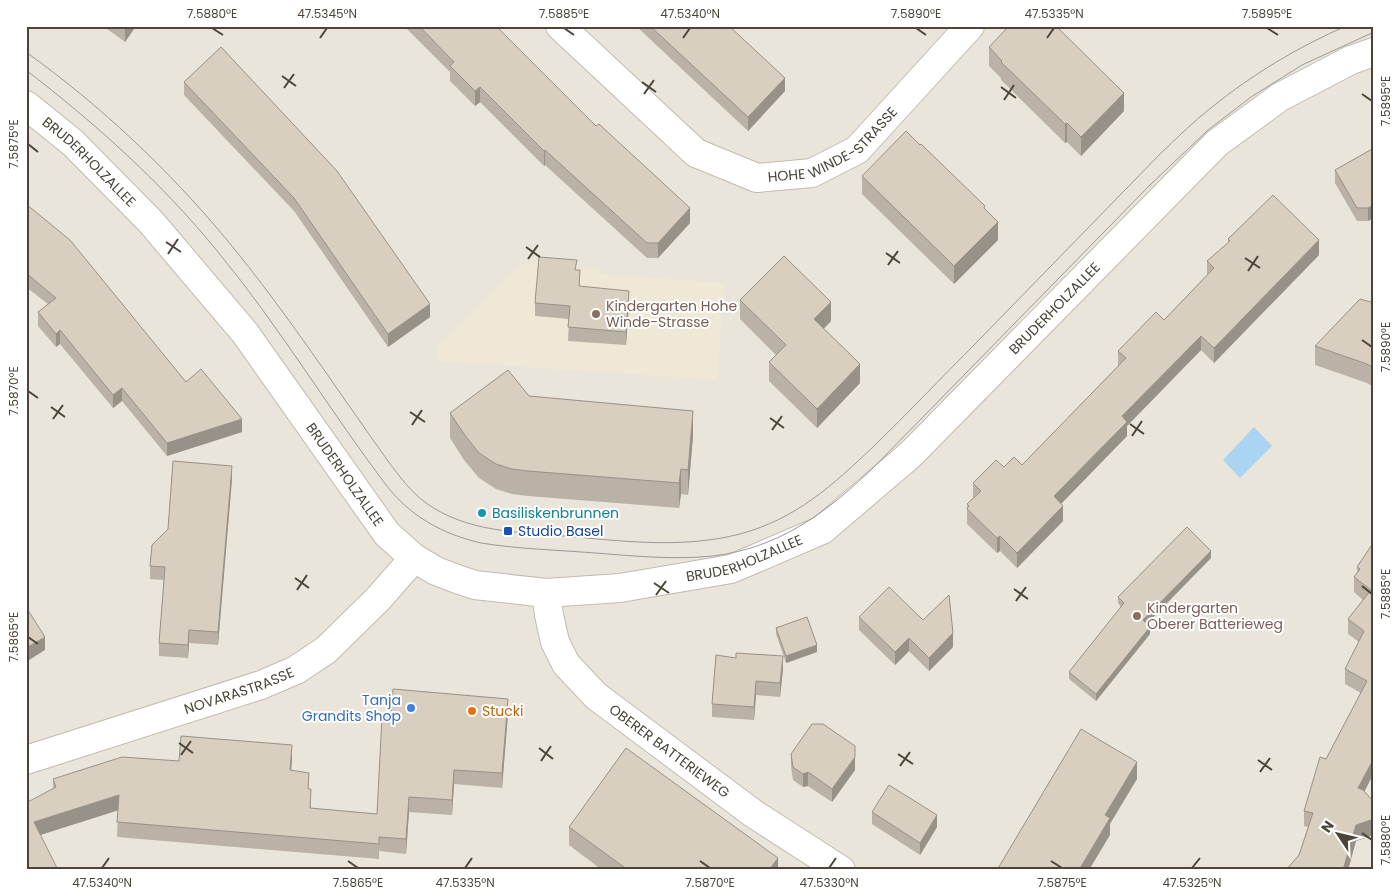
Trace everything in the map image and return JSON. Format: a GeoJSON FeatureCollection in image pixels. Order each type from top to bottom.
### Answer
{"type":"FeatureCollection","features":[{"type":"Feature","properties":{"kind":"street","name":"HOHE WINDE-STRASSE"},"geometry":{"type":"LineString","coordinates":[[560,26],[696,153],[757,178],[812,173],[857,150],[970,26]]}},
{"type":"Feature","properties":{"kind":"street","name":"BRUDERHOLZALLEE"},"geometry":{"type":"LineString","coordinates":[[26,105],[73,143],[150,222],[245,333],[387,534],[414,558],[436,571],[475,585],[546,594],[620,588],[731,569],[822,530],[910,455],[1217,143],[1280,97],[1350,60],[1374,52]]}},
{"type":"Feature","properties":{"kind":"street","name":"NOVARASTRASSE"},"geometry":{"type":"LineString","coordinates":[[26,760],[261,685],[296,670],[326,650],[378,599],[414,558]]}},
{"type":"Feature","properties":{"kind":"street","name":"OBERER BATTERIEWEG"},"geometry":{"type":"LineString","coordinates":[[546,594],[555,642],[566,664],[596,696],[754,814],[840,870]]}},
{"type":"Feature","properties":{"kind":"shaded area"},"geometry":{"type":"Polygon","coordinates":[[[26,26],[1374,26],[1374,870],[26,870],[26,26]]]}},
{"type":"Feature","properties":{"kind":"shaded area","name":"Kindergarten Hohe Winde-Strasse"},"geometry":{"type":"Polygon","coordinates":[[[521,264],[599,269],[599,274],[724,283],[717,380],[437,361],[438,345],[521,264]]]}},
{"type":"Feature","properties":{"kind":"water"},"geometry":{"type":"Polygon","coordinates":[[[1254,427],[1272,446],[1240,478],[1223,460],[1254,427]]]}},
{"type":"Feature","properties":{"kind":"building"},"geometry":{"type":"Polygon","coordinates":[[[419,26],[496,26],[596,126],[599,124],[690,208],[658,243],[647,243],[544,151],[480,87],[475,91],[450,66],[454,62],[419,26]]]}},
{"type":"Feature","properties":{"kind":"building"},"geometry":{"type":"Polygon","coordinates":[[[650,26],[729,26],[785,78],[748,117],[650,26]]]}},
{"type":"Feature","properties":{"kind":"building"},"geometry":{"type":"Polygon","coordinates":[[[1009,26],[1056,26],[1124,93],[1081,137],[1001,62],[989,47],[1009,26]]]}},
{"type":"Feature","properties":{"kind":"building"},"geometry":{"type":"Polygon","coordinates":[[[221,47],[337,171],[430,304],[388,334],[294,198],[184,82],[221,47]]]}},
{"type":"Feature","properties":{"kind":"building"},"geometry":{"type":"Polygon","coordinates":[[[906,131],[985,206],[984,208],[998,222],[954,266],[862,176],[906,131]]]}},
{"type":"Feature","properties":{"kind":"building"},"geometry":{"type":"Polygon","coordinates":[[[1374,148],[1374,205],[1368,208],[1357,208],[1335,170],[1374,148]]]}},
{"type":"Feature","properties":{"kind":"building"},"geometry":{"type":"Polygon","coordinates":[[[1273,195],[1319,240],[1214,348],[1201,336],[1122,416],[1127,422],[1054,496],[1063,506],[1017,553],[1000,536],[997,538],[967,509],[969,506],[967,504],[981,491],[973,483],[996,460],[1004,467],[1014,457],[1022,465],[1126,358],[1118,351],[1156,312],[1164,320],[1214,268],[1207,261],[1230,241],[1228,239],[1273,195]]]}},
{"type":"Feature","properties":{"kind":"building"},"geometry":{"type":"Polygon","coordinates":[[[26,204],[70,240],[186,382],[201,369],[242,419],[167,443],[122,388],[113,395],[60,330],[56,334],[38,312],[56,298],[26,273],[26,204]]]}},
{"type":"Feature","properties":{"kind":"building"},"geometry":{"type":"Polygon","coordinates":[[[784,256],[831,302],[814,319],[860,364],[817,409],[769,362],[786,345],[740,300],[784,256]]]}},
{"type":"Feature","properties":{"kind":"building"},"geometry":{"type":"Polygon","coordinates":[[[539,257],[577,260],[575,270],[580,270],[579,286],[629,291],[626,332],[568,327],[570,306],[535,303],[539,257]]]}},
{"type":"Feature","properties":{"kind":"building"},"geometry":{"type":"Polygon","coordinates":[[[1360,299],[1374,303],[1374,368],[1315,346],[1360,299]]]}},
{"type":"Feature","properties":{"kind":"building"},"geometry":{"type":"Polygon","coordinates":[[[508,370],[529,396],[693,411],[688,470],[681,469],[679,483],[528,471],[496,464],[479,453],[450,413],[508,370]]]}},
{"type":"Feature","properties":{"kind":"building"},"geometry":{"type":"Polygon","coordinates":[[[173,461],[232,466],[218,632],[189,630],[188,645],[159,643],[165,567],[150,566],[152,545],[168,529],[173,461]]]}},
{"type":"Feature","properties":{"kind":"building","name":"Kindergarten Oberer Batterieweg"},"geometry":{"type":"Polygon","coordinates":[[[1187,527],[1211,551],[1143,620],[1150,627],[1096,694],[1069,672],[1124,603],[1118,597],[1187,527]]]}},
{"type":"Feature","properties":{"kind":"building"},"geometry":{"type":"Polygon","coordinates":[[[1374,543],[1374,758],[1358,788],[1363,790],[1374,802],[1374,819],[1356,825],[1343,870],[1286,870],[1299,855],[1313,813],[1304,811],[1320,757],[1326,759],[1367,681],[1345,669],[1364,631],[1348,619],[1371,590],[1354,577],[1360,569],[1357,567],[1374,543]]]}},
{"type":"Feature","properties":{"kind":"building"},"geometry":{"type":"Polygon","coordinates":[[[889,587],[923,620],[949,595],[953,633],[929,658],[909,638],[895,652],[859,617],[889,587]]]}},
{"type":"Feature","properties":{"kind":"building"},"geometry":{"type":"Polygon","coordinates":[[[26,607],[45,637],[26,648],[26,607]]]}},
{"type":"Feature","properties":{"kind":"building"},"geometry":{"type":"Polygon","coordinates":[[[807,617],[817,645],[786,656],[776,628],[807,617]]]}},
{"type":"Feature","properties":{"kind":"building"},"geometry":{"type":"Polygon","coordinates":[[[736,653],[783,656],[780,683],[756,681],[754,707],[712,704],[716,655],[736,658],[736,653]]]}},
{"type":"Feature","properties":{"kind":"building"},"geometry":{"type":"Polygon","coordinates":[[[393,689],[508,699],[502,773],[454,770],[452,800],[409,797],[406,839],[379,837],[379,844],[117,822],[119,795],[34,822],[58,870],[26,870],[26,803],[56,787],[53,779],[122,757],[179,761],[181,736],[292,745],[290,770],[309,773],[308,789],[311,789],[310,808],[377,814],[382,717],[391,717],[393,689]]]}},
{"type":"Feature","properties":{"kind":"building"},"geometry":{"type":"Polygon","coordinates":[[[812,724],[823,724],[855,746],[855,757],[832,789],[808,772],[803,774],[793,767],[791,754],[812,724]]]}},
{"type":"Feature","properties":{"kind":"building"},"geometry":{"type":"Polygon","coordinates":[[[1081,729],[1137,762],[1105,815],[1110,818],[1079,870],[997,870],[1081,729]]]}},
{"type":"Feature","properties":{"kind":"building"},"geometry":{"type":"Polygon","coordinates":[[[626,748],[778,858],[769,870],[628,870],[569,827],[626,748]]]}},
{"type":"Feature","properties":{"kind":"building"},"geometry":{"type":"Polygon","coordinates":[[[889,785],[937,815],[920,843],[872,812],[889,785]]]}},
{"type":"Feature","properties":{"kind":"tram line"},"geometry":{"type":"LineString","coordinates":[[26,52],[54,72],[107,116],[205,214],[269,294],[396,472],[410,489],[426,503],[458,520],[492,529],[608,540],[674,543],[718,539],[760,528],[813,499],[859,460],[899,421],[1192,123],[1260,72],[1293,52],[1346,26]]}},
{"type":"Feature","properties":{"kind":"tram line"},"geometry":{"type":"LineString","coordinates":[[26,70],[127,155],[197,227],[262,309],[386,485],[416,515],[440,529],[481,543],[509,547],[684,558],[737,552],[760,545],[802,525],[840,498],[876,465],[1150,185],[1208,130],[1251,97],[1302,65],[1374,32]]}},
{"type":"Feature","properties":{"kind":"place","name":"Kindergarten Hohe Winde-Strasse"},"geometry":{"type":"Point","coordinates":[596,314]}},
{"type":"Feature","properties":{"kind":"place","name":"Basiliskenbrunnen"},"geometry":{"type":"Point","coordinates":[482,513]}},
{"type":"Feature","properties":{"kind":"place","name":"Studio Basel"},"geometry":{"type":"Point","coordinates":[508,531]}},
{"type":"Feature","properties":{"kind":"place","name":"Kindergarten Oberer Batterieweg"},"geometry":{"type":"Point","coordinates":[1137,616]}},
{"type":"Feature","properties":{"kind":"place","name":"Tanja Grandits Shop"},"geometry":{"type":"Point","coordinates":[411,708]}},
{"type":"Feature","properties":{"kind":"place","name":"Stucki"},"geometry":{"type":"Point","coordinates":[472,711]}}]}
